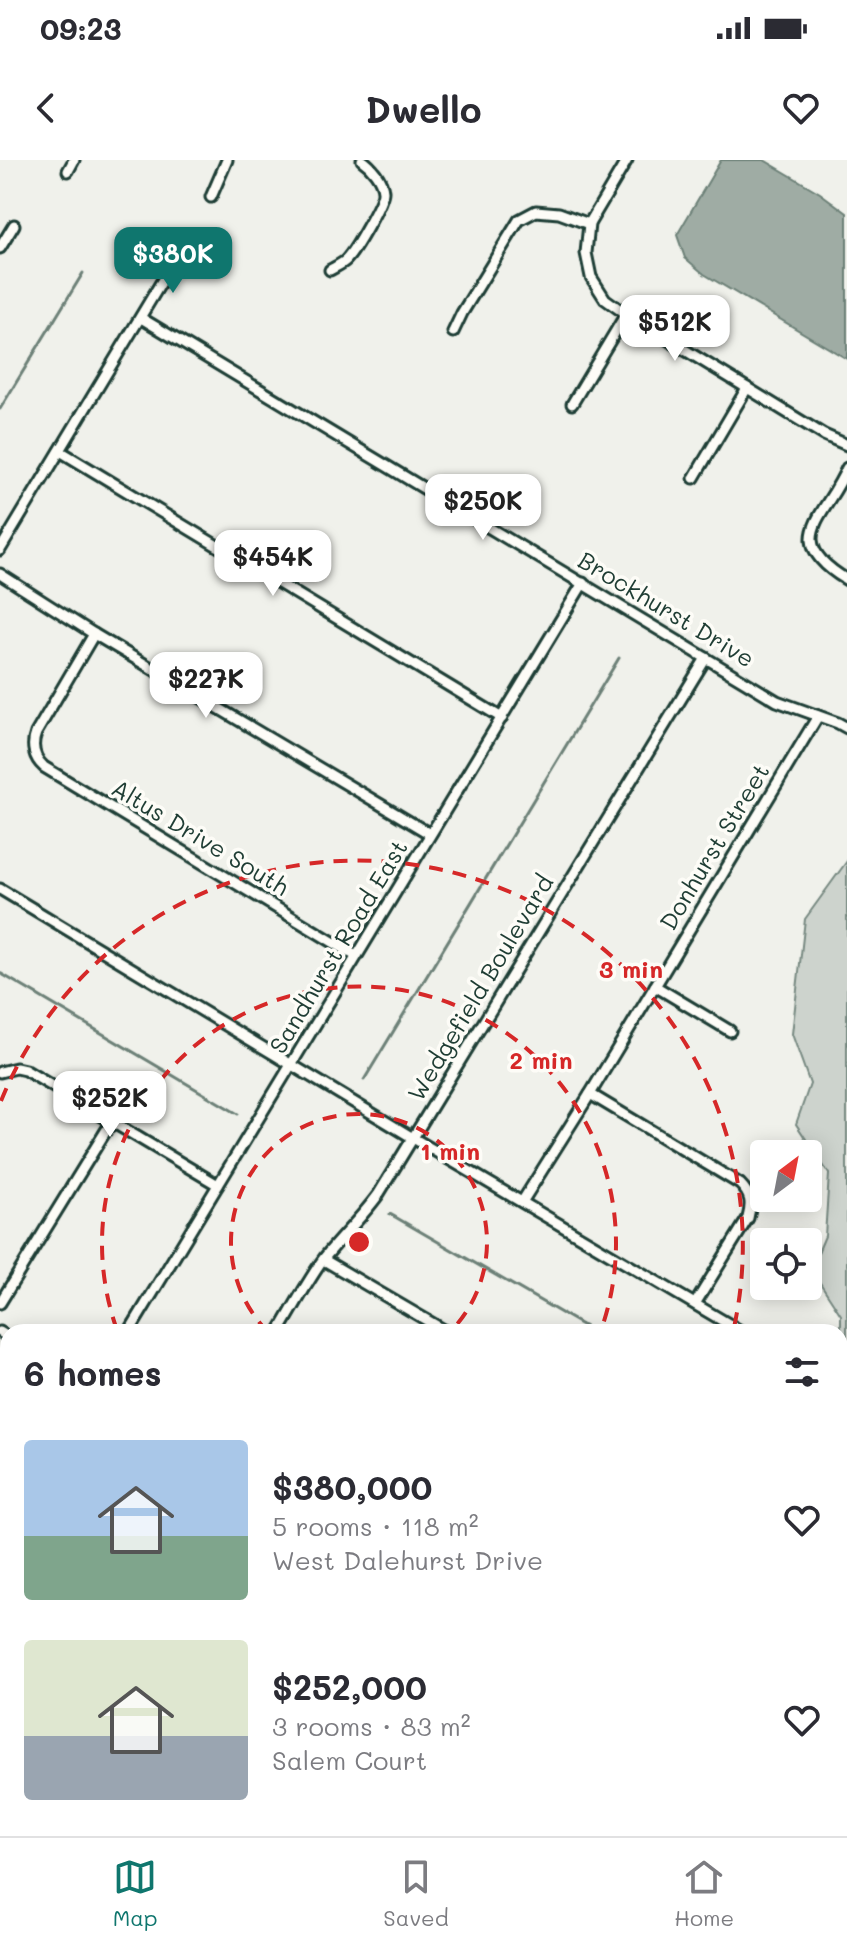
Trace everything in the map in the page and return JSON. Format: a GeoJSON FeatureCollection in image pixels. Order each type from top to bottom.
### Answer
{"type":"FeatureCollection","features":[{"type":"Feature","properties":{"kind":"street"},"geometry":{"type":"LineString","coordinates":[[68,171],[74,160]]}},
{"type":"Feature","properties":{"kind":"street"},"geometry":{"type":"LineString","coordinates":[[211,197],[227,160]]}},
{"type":"Feature","properties":{"kind":"street"},"geometry":{"type":"LineString","coordinates":[[330,270],[346,261],[383,193],[379,179],[362,160]]}},
{"type":"Feature","properties":{"kind":"street"},"geometry":{"type":"LineString","coordinates":[[627,160],[589,224],[586,253],[591,277],[605,299],[824,435],[847,445]]}},
{"type":"Feature","properties":{"kind":"street"},"geometry":{"type":"LineString","coordinates":[[453,332],[519,220],[536,211],[559,213],[589,224]]}},
{"type":"Feature","properties":{"kind":"street"},"geometry":{"type":"LineString","coordinates":[[0,248],[14,225]]}},
{"type":"Feature","properties":{"kind":"street"},"geometry":{"type":"LineString","coordinates":[[0,550],[177,256]]}},
{"type":"Feature","properties":{"kind":"street"},"geometry":{"type":"LineString","coordinates":[[572,404],[626,314]]}},
{"type":"Feature","properties":{"kind":"street","name":"Brockhurst Drive"},"geometry":{"type":"LineString","coordinates":[[141,318],[777,701],[847,728]]}},
{"type":"Feature","properties":{"kind":"street"},"geometry":{"type":"LineString","coordinates":[[694,478],[747,388]]}},
{"type":"Feature","properties":{"kind":"street"},"geometry":{"type":"LineString","coordinates":[[60,451],[502,718]]}},
{"type":"Feature","properties":{"kind":"street"},"geometry":{"type":"LineString","coordinates":[[847,468],[815,524],[812,538],[817,556],[830,570],[847,580]]}},
{"type":"Feature","properties":{"kind":"street"},"geometry":{"type":"LineString","coordinates":[[0,574],[94,634],[430,834]]}},
{"type":"Feature","properties":{"kind":"street","name":"Sandhurst Road East"},"geometry":{"type":"LineString","coordinates":[[134,1324],[583,583]]}},
{"type":"Feature","properties":{"kind":"street","name":"Altus Drive South"},"geometry":{"type":"LineString","coordinates":[[94,634],[36,733],[33,752],[38,762],[356,956]]}},
{"type":"Feature","properties":{"kind":"street","name":"Wedgefield Boulevard"},"geometry":{"type":"LineString","coordinates":[[284,1324],[324,1260],[365,1213],[413,1138],[706,658]]}},
{"type":"Feature","properties":{"kind":"street","name":"Donhurst Street"},"geometry":{"type":"LineString","coordinates":[[522,1202],[818,716]]}},
{"type":"Feature","properties":{"kind":"street"},"geometry":{"type":"LineString","coordinates":[[0,889],[729,1324]]}},
{"type":"Feature","properties":{"kind":"street"},"geometry":{"type":"LineString","coordinates":[[655,986],[730,1031]]}},
{"type":"Feature","properties":{"kind":"street"},"geometry":{"type":"LineString","coordinates":[[4,1070],[25,1070],[218,1185]]}},
{"type":"Feature","properties":{"kind":"street"},"geometry":{"type":"LineString","coordinates":[[590,1094],[740,1184],[748,1192],[752,1204],[748,1218],[695,1304]]}},
{"type":"Feature","properties":{"kind":"street"},"geometry":{"type":"LineString","coordinates":[[0,1303],[112,1121]]}},
{"type":"Feature","properties":{"kind":"street"},"geometry":{"type":"LineString","coordinates":[[324,1260],[433,1324]]}},
{"type":"Feature","properties":{"kind":"shaded area"},"geometry":{"type":"Polygon","coordinates":[[[721,160],[764,160],[847,213],[847,359],[704,274],[685,258],[677,235],[721,160]]]}},
{"type":"Feature","properties":{"kind":"shaded area"},"geometry":{"type":"Polygon","coordinates":[[[847,861],[847,1324],[841,1324],[841,1315],[822,1286],[822,1243],[829,1174],[822,1163],[822,1140],[807,1140],[796,1124],[810,1084],[792,1034],[805,919],[847,861]]]}},
{"type":"Feature","properties":{"kind":"waterway"},"geometry":{"type":"LineString","coordinates":[[0,409],[83,273]]}},
{"type":"Feature","properties":{"kind":"waterway"},"geometry":{"type":"LineString","coordinates":[[364,1080],[619,658]]}},
{"type":"Feature","properties":{"kind":"waterway"},"geometry":{"type":"LineString","coordinates":[[0,973],[238,1114]]}},
{"type":"Feature","properties":{"kind":"waterway"},"geometry":{"type":"LineString","coordinates":[[390,1214],[580,1324]]}}]}
